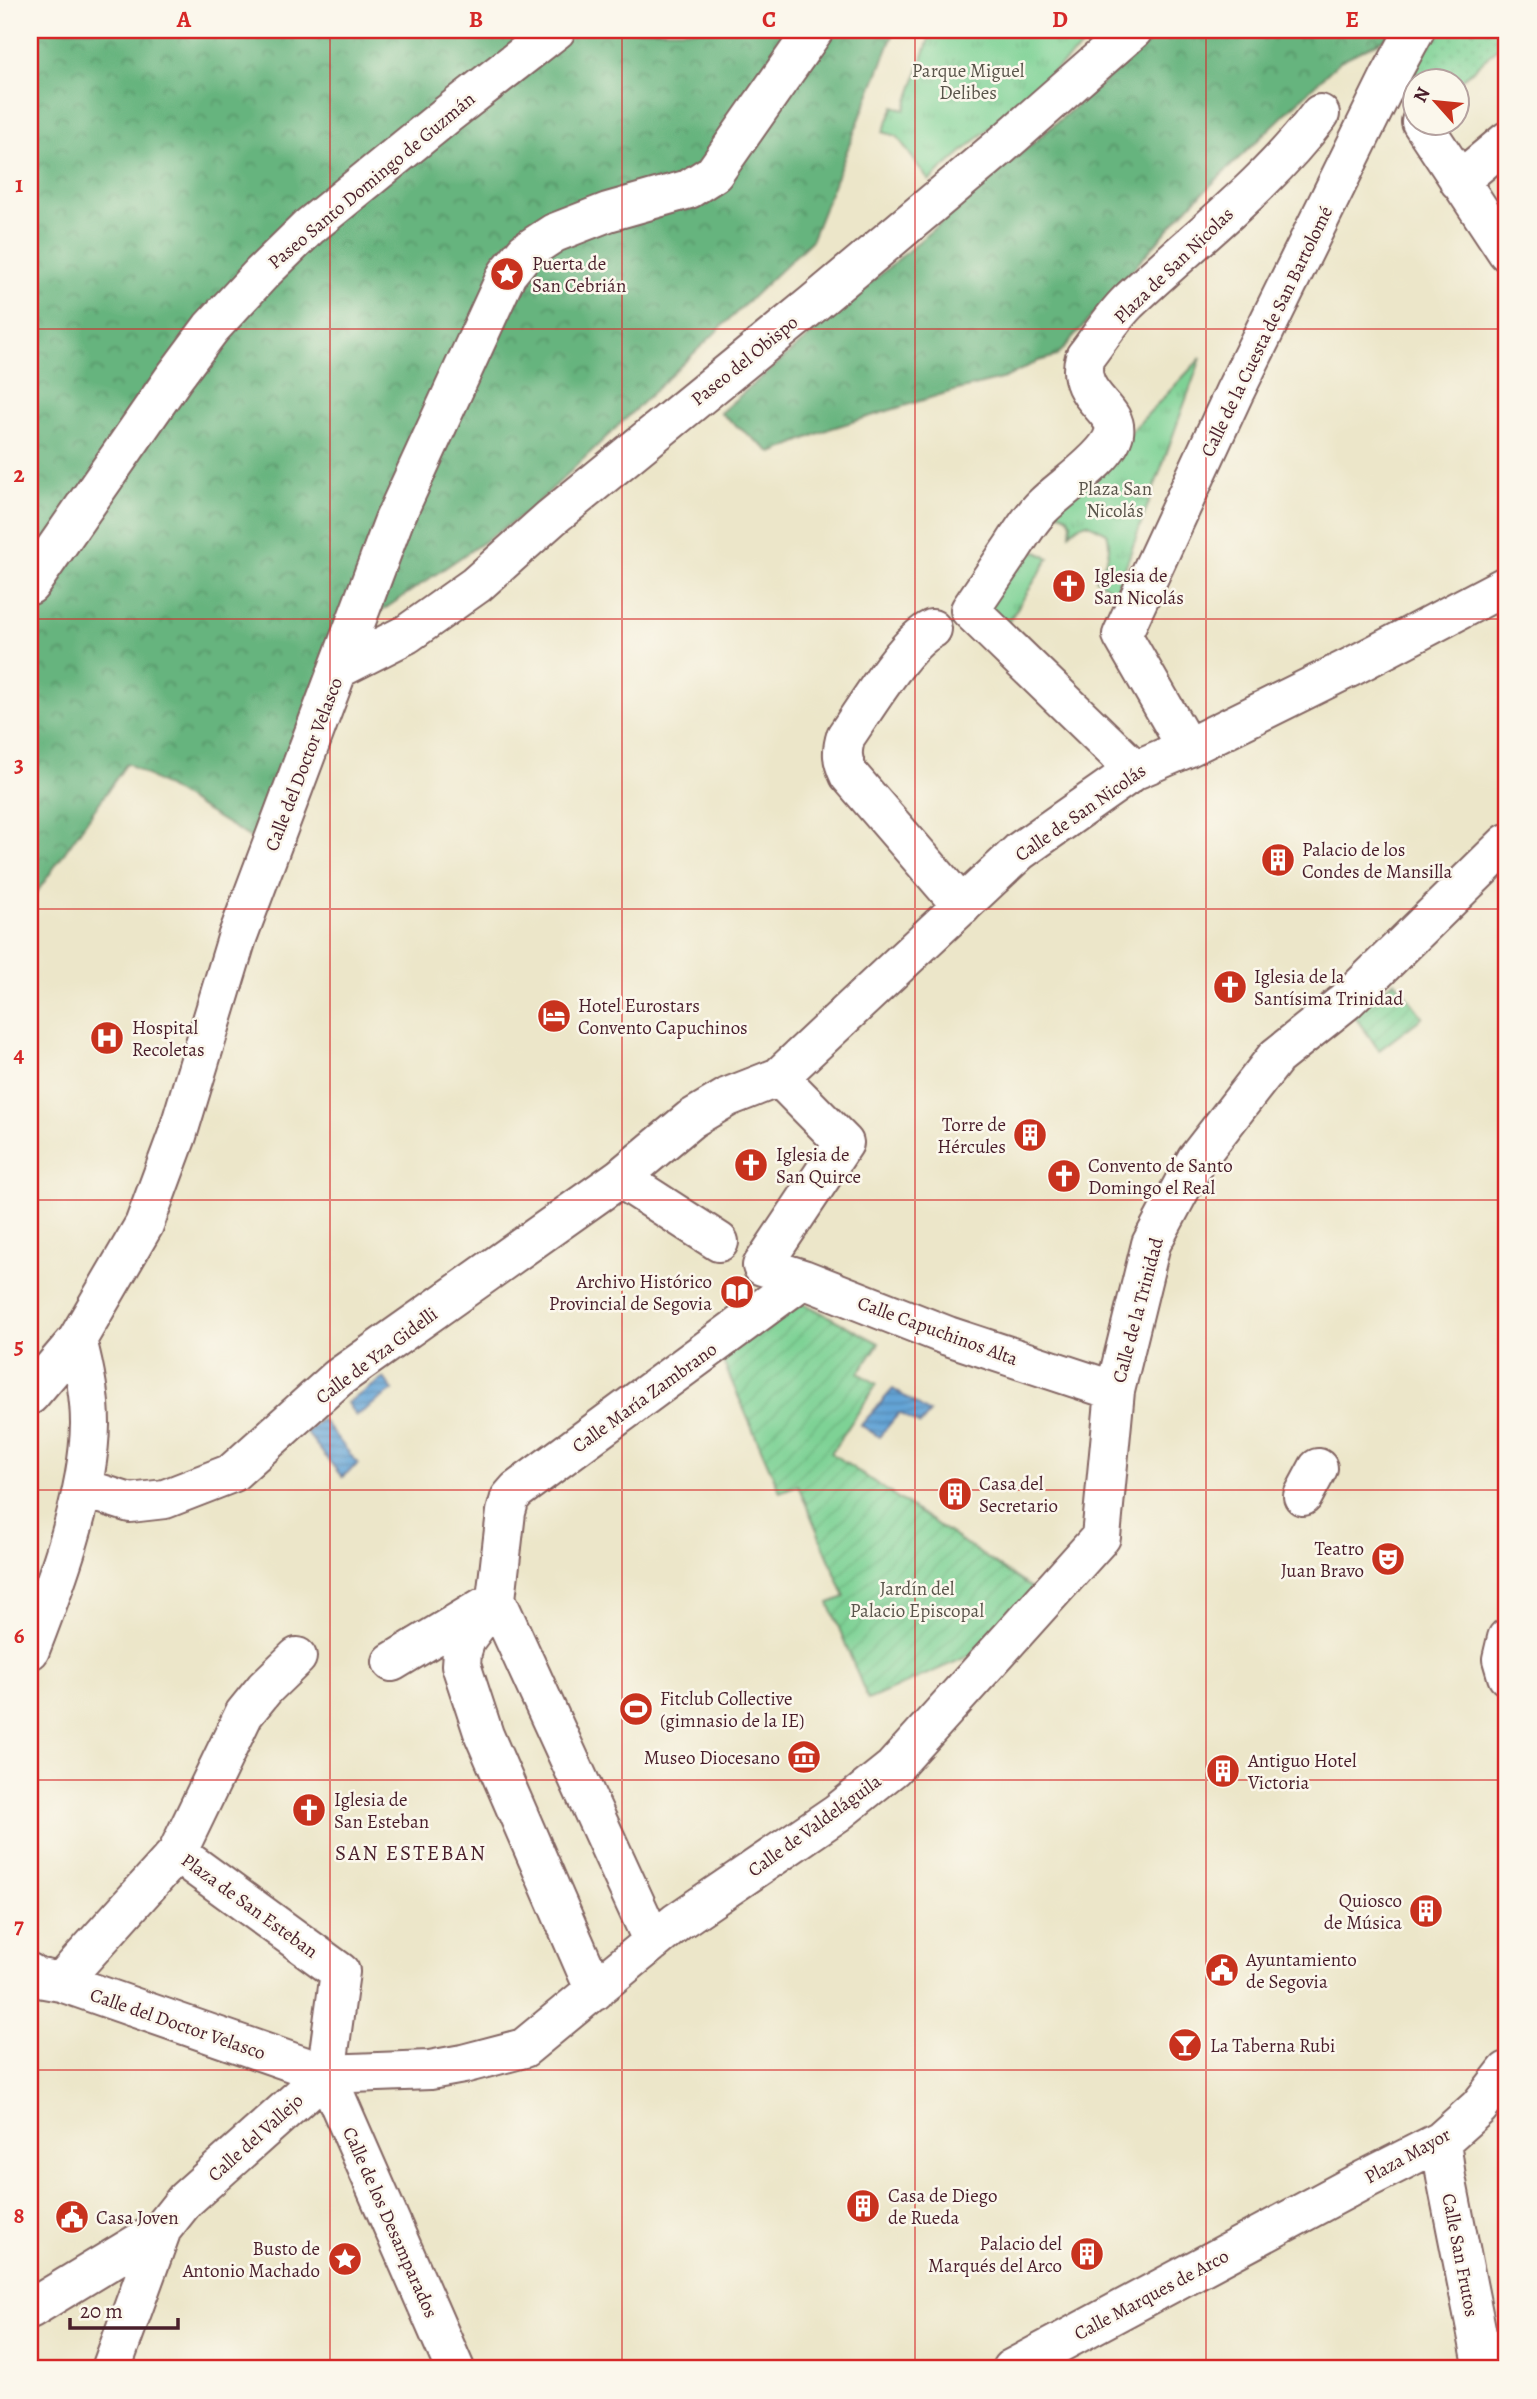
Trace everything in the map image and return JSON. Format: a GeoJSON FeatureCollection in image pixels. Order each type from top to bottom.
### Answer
{"type":"FeatureCollection","features":[{"type":"Feature","properties":{"kind":"street","name":"Paseo Santo Domingo de Guzmán"},"geometry":{"type":"LineString","coordinates":[[30,584],[211,328],[262,273],[309,227],[556,30]]}},
{"type":"Feature","properties":{"kind":"street","name":"Calle del Doctor Velasco"},"geometry":{"type":"LineString","coordinates":[[30,1395],[77,1340],[144,1225],[167,1166],[237,938],[394,520],[490,309],[515,262],[534,244],[554,233],[608,212],[689,189],[715,173],[814,30]]}},
{"type":"Feature","properties":{"kind":"street","name":"Paseo del Obispo"},"geometry":{"type":"LineString","coordinates":[[340,668],[407,634],[476,585],[551,518],[991,155],[1133,30]]}},
{"type":"Feature","properties":{"kind":"street","name":"Calle de la Cuesta de San Bartolomé"},"geometry":{"type":"LineString","coordinates":[[1187,748],[1122,635],[1234,393],[1415,30]]}},
{"type":"Feature","properties":{"kind":"street"},"geometry":{"type":"LineString","coordinates":[[1390,76],[1400,91]]}},
{"type":"Feature","properties":{"kind":"street","name":"Plaza de San Nicolas"},"geometry":{"type":"LineString","coordinates":[[962,905],[849,775],[842,760],[846,736],[892,669],[924,633],[955,618],[1034,515],[1094,461],[1113,436],[1115,429],[1112,420],[1088,390],[1083,378],[1085,357],[1126,304],[1250,192],[1296,145],[1320,114]]}},
{"type":"Feature","properties":{"kind":"street"},"geometry":{"type":"LineString","coordinates":[[1429,136],[1507,252]]}},
{"type":"Feature","properties":{"kind":"street"},"geometry":{"type":"LineString","coordinates":[[1460,181],[1507,141]]}},
{"type":"Feature","properties":{"kind":"street","name":"Calle de San Nicolás"},"geometry":{"type":"LineString","coordinates":[[779,1077],[1020,851],[1136,770],[1187,748],[1351,667],[1507,585]]}},
{"type":"Feature","properties":{"kind":"street"},"geometry":{"type":"LineString","coordinates":[[955,618],[1136,770]]}},
{"type":"Feature","properties":{"kind":"street","name":"Calle de la Trinidad"},"geometry":{"type":"LineString","coordinates":[[1101,1537],[1115,1391],[1151,1244],[1196,1160],[1276,1056],[1346,1001],[1507,843]]}},
{"type":"Feature","properties":{"kind":"street","name":"Calle Capuchinos Alta"},"geometry":{"type":"LineString","coordinates":[[779,1077],[844,1143],[762,1266],[803,1279],[948,1336],[1115,1391]]}},
{"type":"Feature","properties":{"kind":"street","name":"Calle de Yza Gidelli"},"geometry":{"type":"LineString","coordinates":[[83,1488],[130,1503],[165,1499],[232,1473],[338,1378],[620,1178],[691,1119],[709,1107],[779,1077]]}},
{"type":"Feature","properties":{"kind":"street"},"geometry":{"type":"LineString","coordinates":[[620,1178],[719,1242]]}},
{"type":"Feature","properties":{"kind":"street","name":"Calle María Zambrano"},"geometry":{"type":"LineString","coordinates":[[496,1600],[504,1528],[510,1498],[517,1490],[803,1279]]}},
{"type":"Feature","properties":{"kind":"street"},"geometry":{"type":"LineString","coordinates":[[30,1650],[48,1602],[83,1488],[90,1423],[77,1340]]}},
{"type":"Feature","properties":{"kind":"street","name":"Calle de Valdeláguila"},"geometry":{"type":"LineString","coordinates":[[326,2074],[430,2070],[524,2049],[677,1922],[837,1813],[893,1768],[1101,1537]]}},
{"type":"Feature","properties":{"kind":"street"},"geometry":{"type":"LineString","coordinates":[[392,1662],[496,1600]]}},
{"type":"Feature","properties":{"kind":"street"},"geometry":{"type":"LineString","coordinates":[[496,1600],[653,1942]]}},
{"type":"Feature","properties":{"kind":"street"},"geometry":{"type":"LineString","coordinates":[[496,1600],[466,1639],[461,1652],[463,1673],[484,1735],[595,1991]]}},
{"type":"Feature","properties":{"kind":"street","name":"Plaza de San Esteban"},"geometry":{"type":"LineString","coordinates":[[297,1657],[265,1688],[244,1714],[177,1853],[340,1972],[326,2074]]}},
{"type":"Feature","properties":{"kind":"street"},"geometry":{"type":"LineString","coordinates":[[46,1978],[177,1853]]}},
{"type":"Feature","properties":{"kind":"street","name":"Calle del Doctor Velasco"},"geometry":{"type":"LineString","coordinates":[[46,1978],[326,2074]]}},
{"type":"Feature","properties":{"kind":"street","name":"Plaza Mayor"},"geometry":{"type":"LineString","coordinates":[[1290,2219],[1441,2141],[1479,2107],[1507,2071]]}},
{"type":"Feature","properties":{"kind":"street","name":"Calle del Vallejo"},"geometry":{"type":"LineString","coordinates":[[30,2309],[173,2214],[326,2074]]}},
{"type":"Feature","properties":{"kind":"street","name":"Calle de los Desamparados"},"geometry":{"type":"LineString","coordinates":[[326,2074],[455,2369]]}},
{"type":"Feature","properties":{"kind":"street","name":"Calle San Frutos"},"geometry":{"type":"LineString","coordinates":[[1441,2141],[1484,2369]]}},
{"type":"Feature","properties":{"kind":"street"},"geometry":{"type":"LineString","coordinates":[[111,2369],[173,2214]]}},
{"type":"Feature","properties":{"kind":"street","name":"Calle Marques de Arco"},"geometry":{"type":"LineString","coordinates":[[1011,2369],[1290,2219]]}},
{"type":"Feature","properties":{"kind":"green space"},"geometry":{"type":"Polygon","coordinates":[[[30,30],[895,30],[811,241],[529,511],[349,633],[261,844],[127,763],[30,902],[30,30]]]}},
{"type":"Feature","properties":{"kind":"green space","name":"Parque Miguel Delibes"},"geometry":{"type":"Polygon","coordinates":[[[932,30],[1101,30],[929,181],[897,136],[883,132],[894,106],[905,110],[932,30]]]}},
{"type":"Feature","properties":{"kind":"green space"},"geometry":{"type":"Polygon","coordinates":[[[1164,30],[1391,30],[1387,38],[1340,61],[1184,211],[1057,356],[1038,361],[1005,378],[829,429],[772,453],[720,413],[1164,30]]]}},
{"type":"Feature","properties":{"kind":"green space"},"geometry":{"type":"Polygon","coordinates":[[[1433,30],[1507,30],[1507,40],[1470,73],[1470,66],[1415,66],[1433,30]]]}},
{"type":"Feature","properties":{"kind":"green space","name":"Plaza San Nicolás"},"geometry":{"type":"Polygon","coordinates":[[[1201,358],[1116,593],[1096,579],[1109,552],[1107,533],[1087,523],[1070,533],[1071,523],[1067,516],[1053,514],[1201,358]]]}},
{"type":"Feature","properties":{"kind":"green space"},"geometry":{"type":"Polygon","coordinates":[[[1023,545],[1049,558],[1004,629],[984,610],[1023,545]]]}},
{"type":"Feature","properties":{"kind":"green space"},"geometry":{"type":"Polygon","coordinates":[[[1395,981],[1423,1017],[1379,1050],[1352,1013],[1395,981]]]}},
{"type":"Feature","properties":{"kind":"green space","name":"Jardín del Palacio Episcopal"},"geometry":{"type":"Polygon","coordinates":[[[803,1303],[879,1343],[859,1373],[877,1384],[831,1453],[1034,1590],[969,1656],[868,1700],[829,1603],[845,1597],[798,1485],[780,1492],[722,1359],[803,1303]]]}},
{"type":"Feature","properties":{"kind":"water"},"geometry":{"type":"Polygon","coordinates":[[[384,1378],[393,1390],[356,1416],[347,1403],[384,1378]]]}},
{"type":"Feature","properties":{"kind":"water"},"geometry":{"type":"Polygon","coordinates":[[[893,1389],[930,1413],[920,1425],[899,1413],[879,1437],[861,1425],[893,1389]]]}},
{"type":"Feature","properties":{"kind":"water"},"geometry":{"type":"Polygon","coordinates":[[[322,1419],[358,1464],[342,1477],[306,1432],[322,1419]]]}},
{"type":"Feature","properties":{"kind":"place","name":"Puerta de San Cebrián"},"geometry":{"type":"Point","coordinates":[507,274]}},
{"type":"Feature","properties":{"kind":"place","name":"Iglesia de San Nicolás"},"geometry":{"type":"Point","coordinates":[1069,586]}},
{"type":"Feature","properties":{"kind":"place","name":"Palacio de los Condes de Mansilla"},"geometry":{"type":"Point","coordinates":[1278,860]}},
{"type":"Feature","properties":{"kind":"place","name":"Iglesia de la Santísima Trinidad"},"geometry":{"type":"Point","coordinates":[1230,987]}},
{"type":"Feature","properties":{"kind":"place","name":"Hotel Eurostars Convento Capuchinos"},"geometry":{"type":"Point","coordinates":[554,1016]}},
{"type":"Feature","properties":{"kind":"place","name":"Hospital Recoletas"},"geometry":{"type":"Point","coordinates":[107,1038]}},
{"type":"Feature","properties":{"kind":"place","name":"Torre de Hércules"},"geometry":{"type":"Point","coordinates":[1030,1135]}},
{"type":"Feature","properties":{"kind":"place","name":"Iglesia de San Quirce"},"geometry":{"type":"Point","coordinates":[751,1165]}},
{"type":"Feature","properties":{"kind":"place","name":"Convento de Santo Domingo el Real"},"geometry":{"type":"Point","coordinates":[1064,1176]}},
{"type":"Feature","properties":{"kind":"place","name":"Archivo Histórico Provincial de Segovia"},"geometry":{"type":"Point","coordinates":[737,1292]}},
{"type":"Feature","properties":{"kind":"place","name":"Casa del Secretario"},"geometry":{"type":"Point","coordinates":[955,1494]}},
{"type":"Feature","properties":{"kind":"place","name":"Teatro Juan Bravo"},"geometry":{"type":"Point","coordinates":[1388,1559]}},
{"type":"Feature","properties":{"kind":"place","name":"Fitclub Collective (gimnasio de la IE)"},"geometry":{"type":"Point","coordinates":[636,1709]}},
{"type":"Feature","properties":{"kind":"place","name":"Museo Diocesano"},"geometry":{"type":"Point","coordinates":[804,1757]}},
{"type":"Feature","properties":{"kind":"place","name":"Antiguo Hotel Victoria"},"geometry":{"type":"Point","coordinates":[1223,1771]}},
{"type":"Feature","properties":{"kind":"place","name":"Iglesia de San Esteban"},"geometry":{"type":"Point","coordinates":[309,1810]}},
{"type":"Feature","properties":{"kind":"place","name":"Quiosco de Música"},"geometry":{"type":"Point","coordinates":[1426,1911]}},
{"type":"Feature","properties":{"kind":"place","name":"Ayuntamiento de Segovia"},"geometry":{"type":"Point","coordinates":[1222,1970]}},
{"type":"Feature","properties":{"kind":"place","name":"La Taberna Rubi"},"geometry":{"type":"Point","coordinates":[1185,2045]}},
{"type":"Feature","properties":{"kind":"place","name":"Casa de Diego de Rueda"},"geometry":{"type":"Point","coordinates":[863,2206]}},
{"type":"Feature","properties":{"kind":"place","name":"Casa Joven"},"geometry":{"type":"Point","coordinates":[72,2217]}},
{"type":"Feature","properties":{"kind":"place","name":"Palacio del Marqués del Arco"},"geometry":{"type":"Point","coordinates":[1087,2254]}},
{"type":"Feature","properties":{"kind":"place","name":"Busto de Antonio Machado"},"geometry":{"type":"Point","coordinates":[345,2259]}},
{"type":"Feature","properties":{"kind":"district","name":"SAN ESTEBAN"},"geometry":{"type":"Point","coordinates":[411,1853]}}]}
